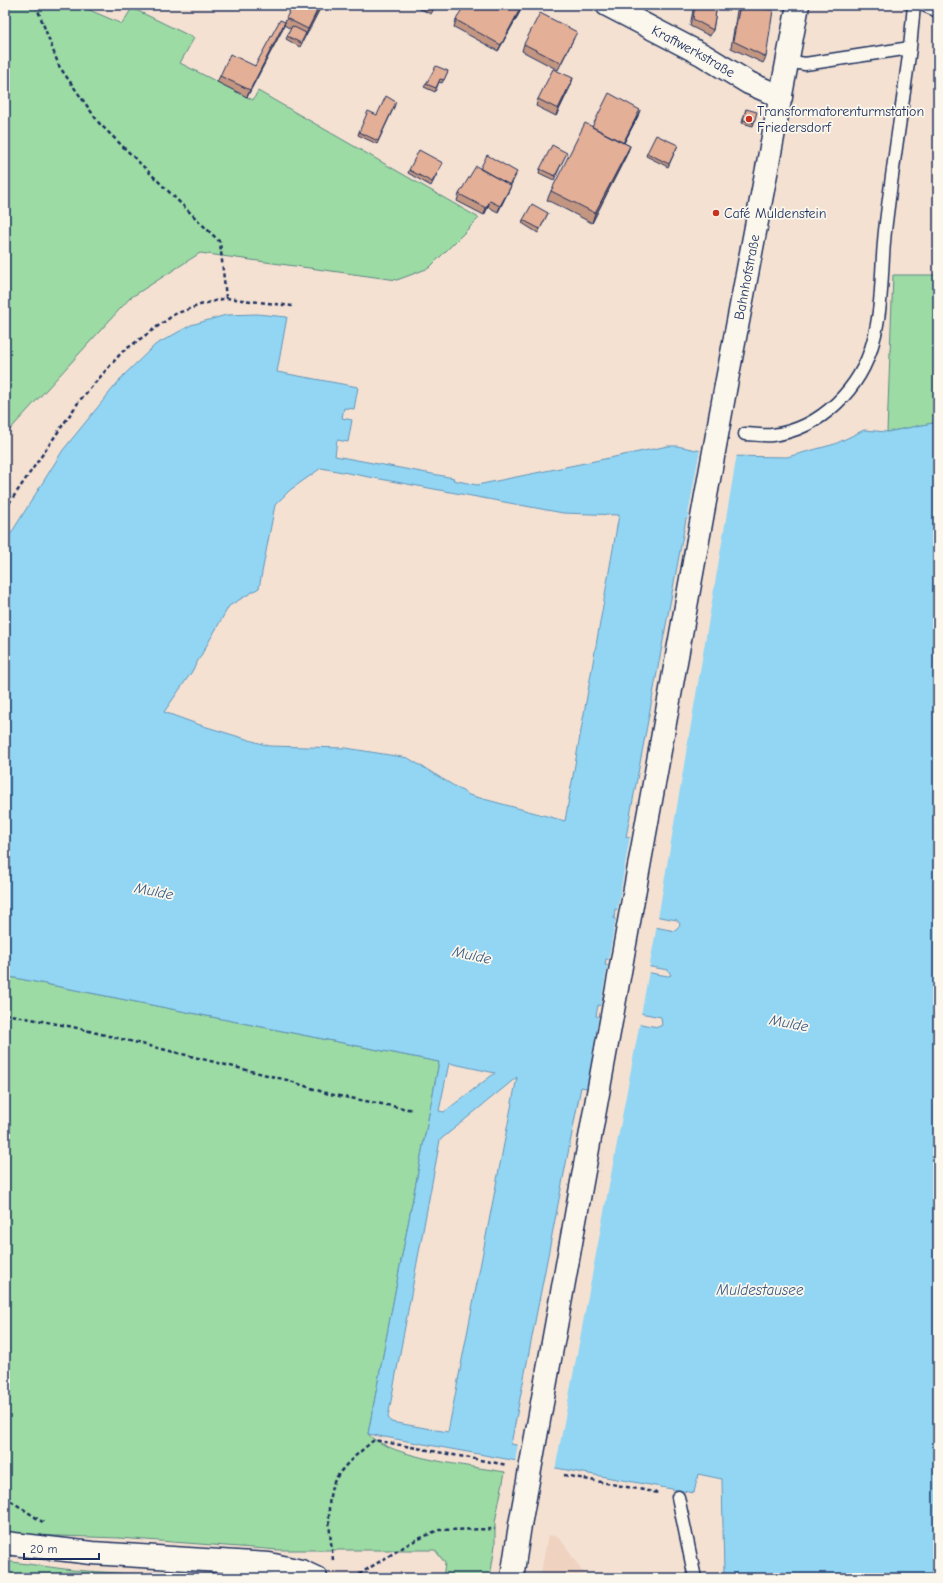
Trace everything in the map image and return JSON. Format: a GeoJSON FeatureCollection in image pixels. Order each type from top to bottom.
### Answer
{"type":"FeatureCollection","features":[{"type":"Feature","properties":{"kind":"main road","name":"Kraftwerkstraße"},"geometry":{"type":"LineString","coordinates":[[606,5],[703,55],[749,83],[781,97]]}},
{"type":"Feature","properties":{"kind":"main road","name":"Bahnhofstraße"},"geometry":{"type":"LineString","coordinates":[[512,1578],[726,384],[798,5]]}},
{"type":"Feature","properties":{"kind":"main road"},"geometry":{"type":"LineString","coordinates":[[5,1543],[92,1554],[269,1564],[301,1571],[316,1578]]}},
{"type":"Feature","properties":{"kind":"lane"},"geometry":{"type":"LineString","coordinates":[[745,434],[772,435],[800,428],[826,413],[847,393],[864,369],[874,342],[885,231],[910,48],[914,5]]}},
{"type":"Feature","properties":{"kind":"lane"},"geometry":{"type":"LineString","coordinates":[[924,5],[938,11]]}},
{"type":"Feature","properties":{"kind":"lane"},"geometry":{"type":"LineString","coordinates":[[787,61],[805,64],[910,48]]}},
{"type":"Feature","properties":{"kind":"lane"},"geometry":{"type":"LineString","coordinates":[[678,1497],[695,1578]]}},
{"type":"Feature","properties":{"kind":"path"},"geometry":{"type":"LineString","coordinates":[[36,5],[59,66],[99,123],[220,242],[226,298]]}},
{"type":"Feature","properties":{"kind":"path"},"geometry":{"type":"LineString","coordinates":[[5,509],[80,400],[122,352],[175,314],[226,298],[292,306]]}},
{"type":"Feature","properties":{"kind":"path"},"geometry":{"type":"LineString","coordinates":[[5,1014],[73,1027],[287,1080],[329,1094],[413,1110]]}},
{"type":"Feature","properties":{"kind":"path"},"geometry":{"type":"LineString","coordinates":[[331,1543],[330,1502],[334,1481],[351,1459],[374,1440],[512,1466]]}},
{"type":"Feature","properties":{"kind":"path"},"geometry":{"type":"LineString","coordinates":[[564,1475],[678,1497]]}},
{"type":"Feature","properties":{"kind":"path"},"geometry":{"type":"LineString","coordinates":[[353,1578],[410,1543],[438,1530],[520,1528]]}},
{"type":"Feature","properties":{"kind":"shaded area"},"geometry":{"type":"Polygon","coordinates":[[[548,1535],[559,1537],[582,1571],[590,1578],[540,1578],[548,1535]]]}},
{"type":"Feature","properties":{"kind":"green space"},"geometry":{"type":"Polygon","coordinates":[[[5,5],[78,5],[122,24],[132,8],[194,38],[180,63],[253,100],[258,91],[479,218],[429,268],[397,280],[200,253],[130,298],[5,435],[5,5]]]}},
{"type":"Feature","properties":{"kind":"green space"},"geometry":{"type":"Polygon","coordinates":[[[893,275],[938,275],[938,422],[887,432],[893,275]]]}},
{"type":"Feature","properties":{"kind":"green space"},"geometry":{"type":"Polygon","coordinates":[[[5,976],[439,1062],[368,1434],[379,1442],[412,1455],[452,1464],[505,1472],[495,1522],[495,1545],[490,1578],[443,1578],[445,1563],[435,1550],[279,1550],[119,1538],[29,1535],[5,1531],[5,976]]]}},
{"type":"Feature","properties":{"kind":"green space"},"geometry":{"type":"Polygon","coordinates":[[[5,1561],[72,1570],[190,1578],[5,1578],[5,1561]]]}},
{"type":"Feature","properties":{"kind":"water"},"geometry":{"type":"Polygon","coordinates":[[[257,314],[287,317],[277,372],[358,387],[354,409],[344,408],[342,418],[352,420],[348,442],[337,440],[335,456],[454,478],[453,480],[477,485],[668,446],[677,446],[726,456],[787,457],[835,444],[864,430],[887,432],[938,422],[938,1578],[734,1578],[724,1574],[722,1479],[698,1474],[694,1493],[368,1434],[439,1062],[5,976],[5,543],[63,450],[123,376],[155,345],[191,325],[226,315],[257,314]],[[321,468],[290,490],[275,505],[259,588],[229,606],[191,673],[164,712],[197,724],[269,746],[346,748],[408,758],[469,795],[565,821],[619,515],[563,513],[321,468]],[[686,519],[626,837],[661,843],[717,523],[686,519]],[[615,909],[614,919],[675,931],[680,924],[677,920],[615,909]],[[606,959],[605,965],[668,976],[671,975],[668,970],[606,959]],[[598,1005],[596,1016],[658,1027],[662,1025],[661,1017],[598,1005]],[[449,1063],[439,1111],[444,1112],[495,1073],[449,1063]],[[517,1077],[440,1140],[388,1417],[391,1422],[448,1432],[517,1077]],[[581,1087],[511,1444],[547,1451],[616,1094],[581,1087]]]}},
{"type":"Feature","properties":{"kind":"pier"},"geometry":{"type":"Polygon","coordinates":[[[698,448],[727,454],[737,454],[658,918],[617,911],[630,836],[660,841],[715,525],[687,521],[675,587],[700,449],[698,448]]]}},
{"type":"Feature","properties":{"kind":"pier"},"geometry":{"type":"Polygon","coordinates":[[[616,918],[657,925],[649,969],[608,961],[616,918]]]}},
{"type":"Feature","properties":{"kind":"pier"},"geometry":{"type":"Polygon","coordinates":[[[608,963],[649,971],[641,1015],[600,1008],[608,963]]]}},
{"type":"Feature","properties":{"kind":"pier"},"geometry":{"type":"Polygon","coordinates":[[[599,1015],[640,1022],[555,1470],[515,1463],[518,1443],[545,1449],[600,1173],[614,1095],[586,1090],[599,1015]]]}},
{"type":"Feature","properties":{"kind":"building"},"geometry":{"type":"Polygon","coordinates":[[[293,5],[320,5],[308,29],[286,18],[293,5]]]}},
{"type":"Feature","properties":{"kind":"building"},"geometry":{"type":"Polygon","coordinates":[[[428,5],[435,5],[434,8],[428,5]]]}},
{"type":"Feature","properties":{"kind":"building"},"geometry":{"type":"Polygon","coordinates":[[[464,5],[522,5],[501,45],[456,20],[464,5]]]}},
{"type":"Feature","properties":{"kind":"building"},"geometry":{"type":"Polygon","coordinates":[[[695,5],[717,5],[713,30],[693,19],[695,5]]]}},
{"type":"Feature","properties":{"kind":"building"},"geometry":{"type":"Polygon","coordinates":[[[740,5],[773,10],[766,57],[733,41],[740,5]]]}},
{"type":"Feature","properties":{"kind":"building"},"geometry":{"type":"Polygon","coordinates":[[[540,13],[577,32],[561,63],[524,44],[540,13]]]}},
{"type":"Feature","properties":{"kind":"building"},"geometry":{"type":"Polygon","coordinates":[[[280,20],[285,22],[250,90],[220,76],[230,54],[255,66],[280,20]]]}},
{"type":"Feature","properties":{"kind":"building"},"geometry":{"type":"Polygon","coordinates":[[[292,26],[306,33],[301,43],[287,36],[292,26]]]}},
{"type":"Feature","properties":{"kind":"building"},"geometry":{"type":"Polygon","coordinates":[[[436,66],[448,71],[444,80],[440,79],[436,88],[426,84],[436,66]]]}},
{"type":"Feature","properties":{"kind":"building"},"geometry":{"type":"Polygon","coordinates":[[[553,69],[573,78],[558,109],[538,99],[553,69]]]}},
{"type":"Feature","properties":{"kind":"building"},"geometry":{"type":"Polygon","coordinates":[[[609,93],[640,110],[623,143],[592,127],[609,93]]]}},
{"type":"Feature","properties":{"kind":"building"},"geometry":{"type":"Polygon","coordinates":[[[386,96],[396,102],[378,141],[359,132],[368,111],[377,115],[386,96]]]}},
{"type":"Feature","properties":{"kind":"building","name":"Transformatorenturmstation Friedersdorf"},"geometry":{"type":"Polygon","coordinates":[[[746,109],[757,112],[754,123],[743,120],[746,109]]]}},
{"type":"Feature","properties":{"kind":"building"},"geometry":{"type":"Polygon","coordinates":[[[585,123],[630,146],[595,213],[551,191],[585,123]]]}},
{"type":"Feature","properties":{"kind":"building"},"geometry":{"type":"Polygon","coordinates":[[[656,135],[678,145],[669,164],[647,153],[656,135]]]}},
{"type":"Feature","properties":{"kind":"building"},"geometry":{"type":"Polygon","coordinates":[[[552,145],[567,153],[555,176],[540,169],[552,145]]]}},
{"type":"Feature","properties":{"kind":"building"},"geometry":{"type":"Polygon","coordinates":[[[419,150],[443,163],[432,182],[409,170],[419,150]]]}},
{"type":"Feature","properties":{"kind":"building"},"geometry":{"type":"Polygon","coordinates":[[[487,155],[517,172],[510,185],[480,169],[487,155]]]}},
{"type":"Feature","properties":{"kind":"building"},"geometry":{"type":"Polygon","coordinates":[[[476,166],[511,186],[500,206],[490,201],[486,208],[459,194],[476,166]]]}},
{"type":"Feature","properties":{"kind":"building"},"geometry":{"type":"Polygon","coordinates":[[[532,204],[548,213],[540,229],[523,220],[532,204]]]}},
{"type":"Feature","properties":{"kind":"place","name":"Transformatorenturmstation Friedersdorf"},"geometry":{"type":"Point","coordinates":[749,119]}},
{"type":"Feature","properties":{"kind":"place","name":"Café Muldenstein"},"geometry":{"type":"Point","coordinates":[716,213]}},
{"type":"Feature","properties":{"kind":"water label","name":"Mulde"},"geometry":{"type":"Point","coordinates":[154,891]}},
{"type":"Feature","properties":{"kind":"water label","name":"Mulde"},"geometry":{"type":"Point","coordinates":[472,955]}},
{"type":"Feature","properties":{"kind":"water label","name":"Mulde"},"geometry":{"type":"Point","coordinates":[789,1023]}},
{"type":"Feature","properties":{"kind":"water label","name":"Muldestausee"},"geometry":{"type":"Point","coordinates":[760,1290]}}]}
